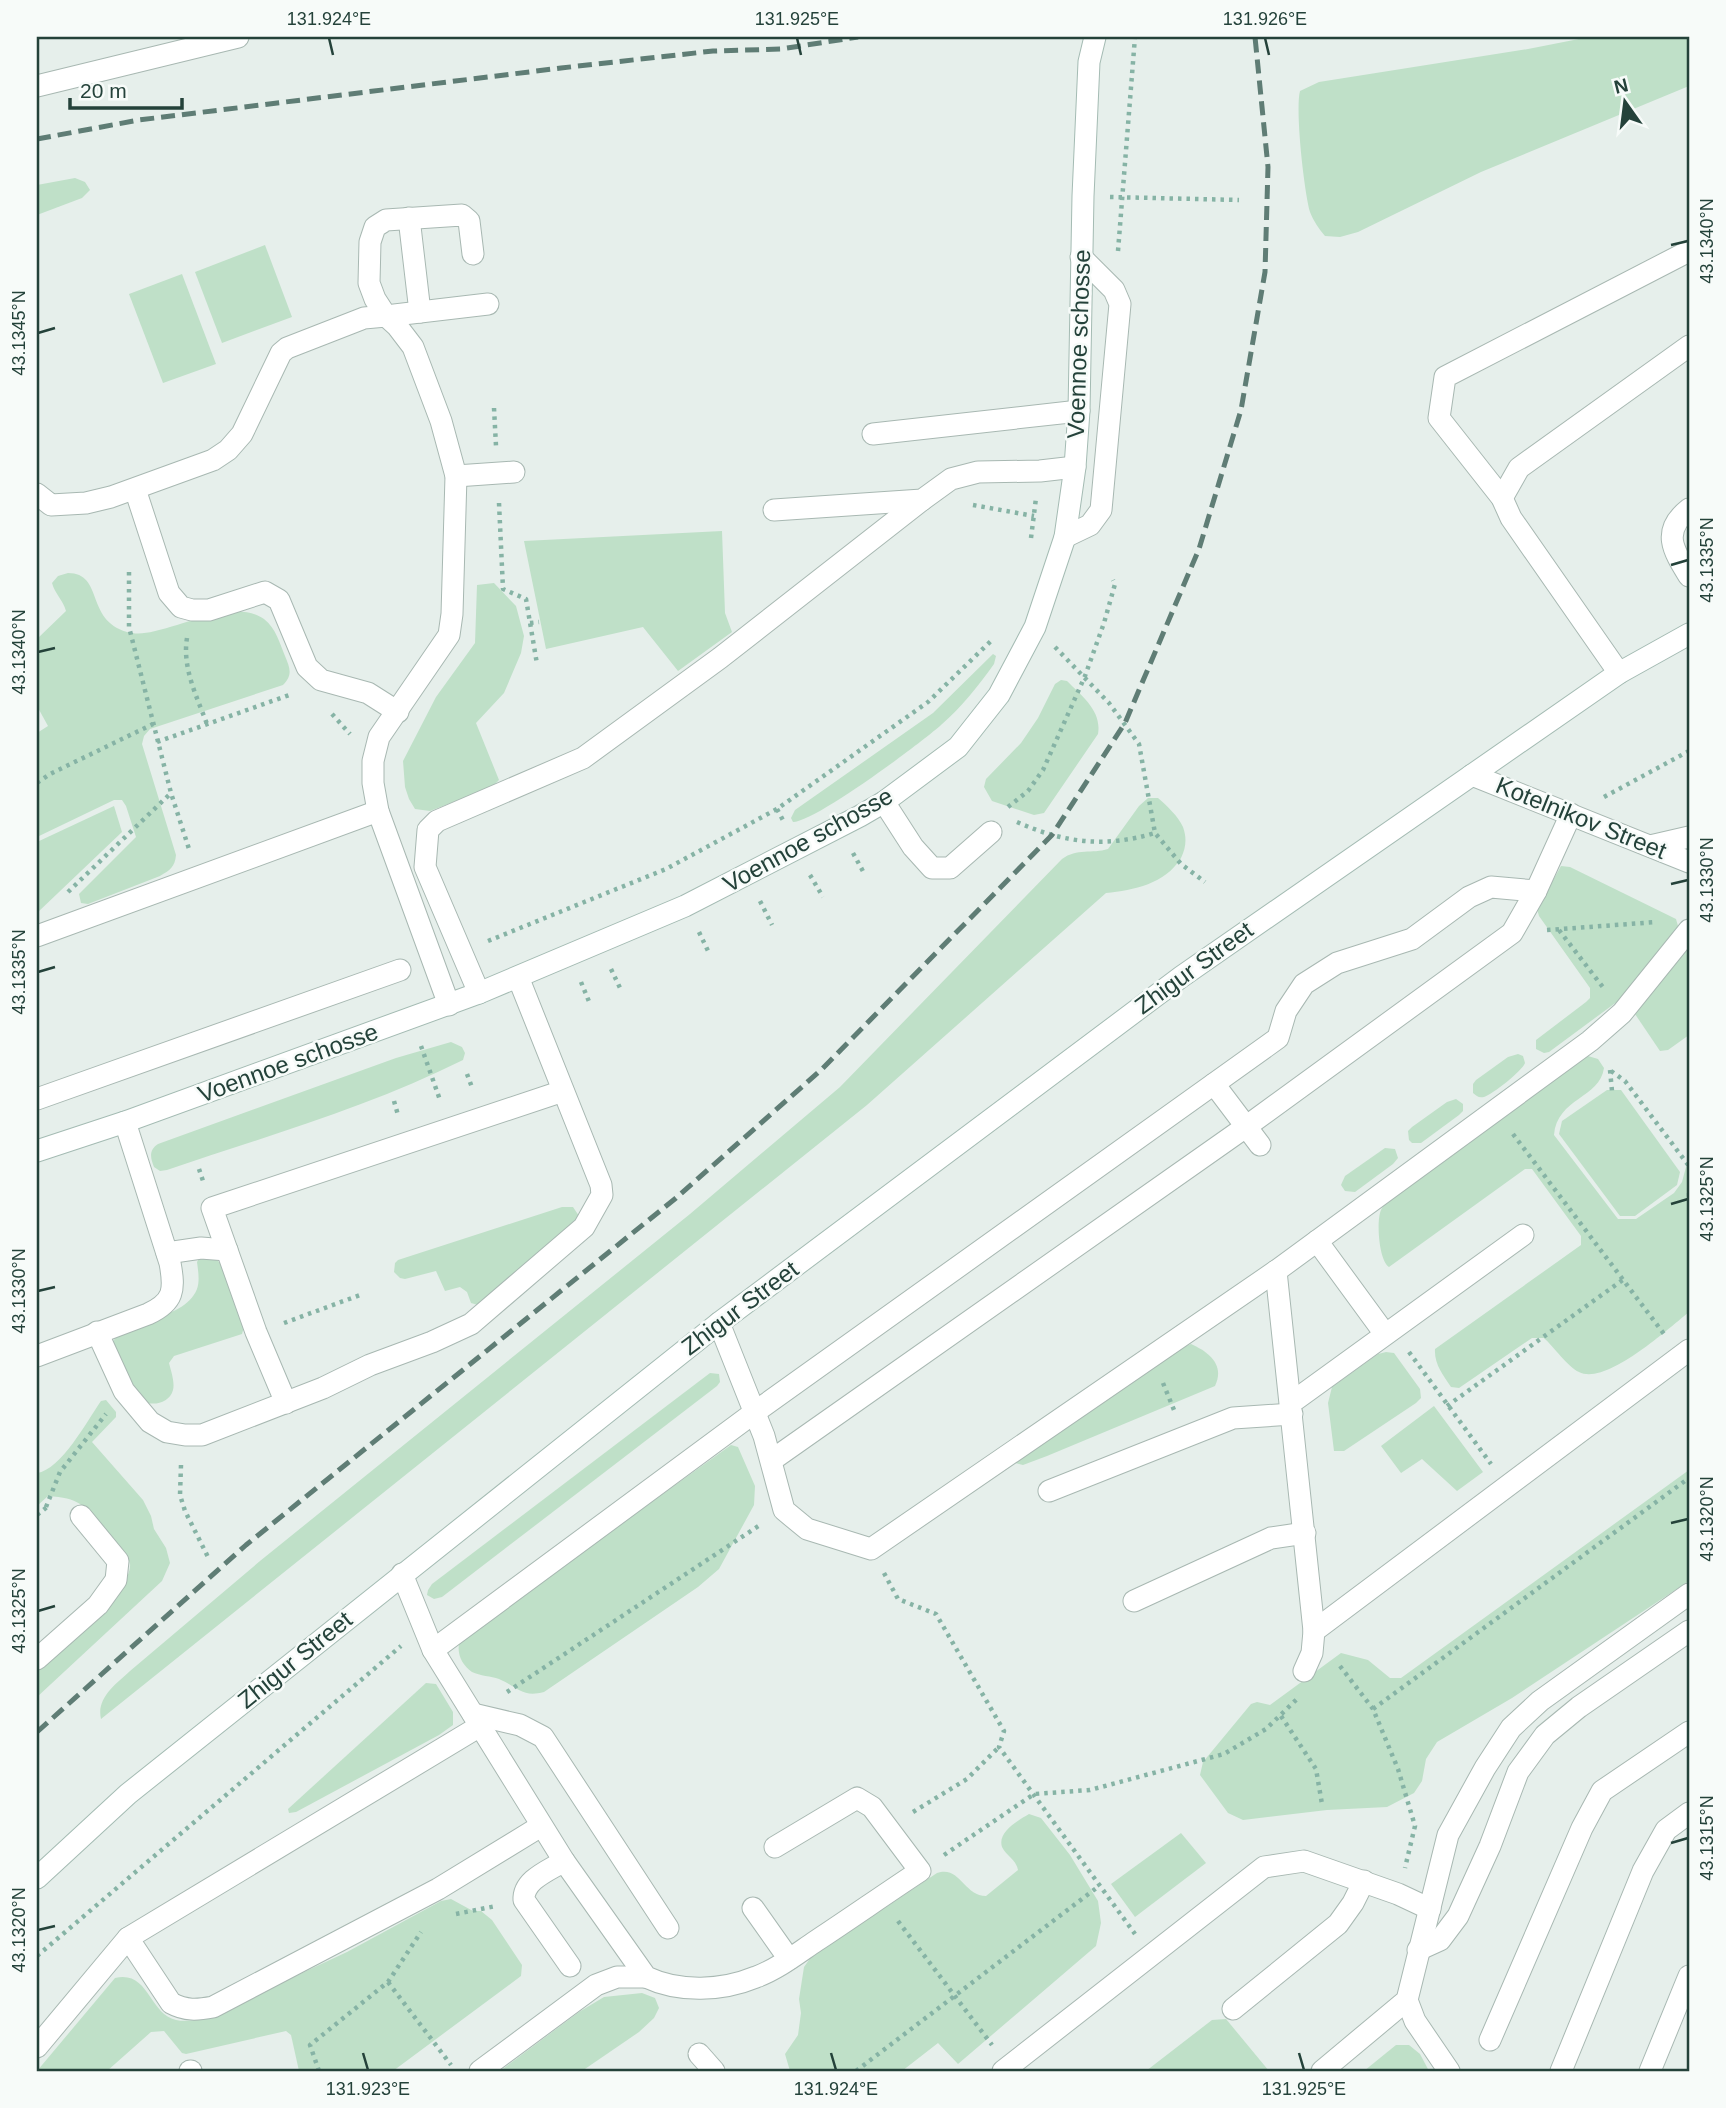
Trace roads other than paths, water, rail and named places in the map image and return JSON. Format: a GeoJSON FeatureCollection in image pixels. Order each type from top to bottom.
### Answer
{"type":"FeatureCollection","features":[{"type":"Feature","properties":{"kind":"main road"},"geometry":{"type":"LineString","coordinates":[[37,86],[237,37]]}},
{"type":"Feature","properties":{"kind":"main road","name":"Voennoe schosse"},"geometry":{"type":"LineString","coordinates":[[38,1146],[125,1122],[449,1005],[685,906],[884,802],[958,747],[999,695],[1035,627],[1065,537],[1075,467],[1079,411],[1083,196],[1089,62],[1095,37]]}},
{"type":"Feature","properties":{"kind":"main road"},"geometry":{"type":"LineString","coordinates":[[449,1005],[378,811],[373,783],[373,761],[379,737],[449,635],[454,582],[456,476],[440,421],[413,347],[386,316],[369,283],[370,242],[375,227],[386,220],[462,215],[469,221],[473,254]]}},
{"type":"Feature","properties":{"kind":"main road"},"geometry":{"type":"LineString","coordinates":[[409,219],[420,312]]}},
{"type":"Feature","properties":{"kind":"main road"},"geometry":{"type":"LineString","coordinates":[[1619,673],[1511,518],[1502,498],[1439,418],[1445,377],[1689,251]]}},
{"type":"Feature","properties":{"kind":"main road"},"geometry":{"type":"LineString","coordinates":[[1065,537],[1090,525],[1101,510],[1120,304],[1114,290],[1081,257]]}},
{"type":"Feature","properties":{"kind":"main road"},"geometry":{"type":"LineString","coordinates":[[37,494],[51,505],[98,500],[195,468],[228,450],[252,417],[278,359],[287,348],[364,318],[488,304]]}},
{"type":"Feature","properties":{"kind":"main road"},"geometry":{"type":"LineString","coordinates":[[1502,498],[1519,468],[1689,346]]}},
{"type":"Feature","properties":{"kind":"main road"},"geometry":{"type":"LineString","coordinates":[[873,434],[1079,411]]}},
{"type":"Feature","properties":{"kind":"main road"},"geometry":{"type":"LineString","coordinates":[[479,993],[425,867],[428,830],[437,821],[583,758],[720,659],[951,480],[978,472],[1040,471],[1075,467]]}},
{"type":"Feature","properties":{"kind":"main road"},"geometry":{"type":"LineString","coordinates":[[456,476],[505,473]]}},
{"type":"Feature","properties":{"kind":"main road"},"geometry":{"type":"LineString","coordinates":[[135,489],[169,593],[181,607],[209,610],[265,592],[271,594],[279,600],[307,667],[314,675],[321,680],[368,693],[398,712]]}},
{"type":"Feature","properties":{"kind":"main road"},"geometry":{"type":"LineString","coordinates":[[774,510],[922,500]]}},
{"type":"Feature","properties":{"kind":"main road"},"geometry":{"type":"LineString","coordinates":[[1689,509],[1673,526],[1680,531],[1680,562],[1689,576]]}},
{"type":"Feature","properties":{"kind":"main road","name":"Zhigur Street"},"geometry":{"type":"LineString","coordinates":[[37,1878],[128,1794],[719,1323],[1181,977],[1619,673],[1689,634]]}},
{"type":"Feature","properties":{"kind":"main road","name":"Kotelnikov Street"},"geometry":{"type":"LineString","coordinates":[[1472,775],[1689,862]]}},
{"type":"Feature","properties":{"kind":"main road"},"geometry":{"type":"LineString","coordinates":[[884,802],[913,847],[932,868],[950,868],[995,822]]}},
{"type":"Feature","properties":{"kind":"main road"},"geometry":{"type":"LineString","coordinates":[[37,936],[378,811]]}},
{"type":"Feature","properties":{"kind":"main road"},"geometry":{"type":"LineString","coordinates":[[772,1460],[1247,1126],[1512,933],[1536,891],[1571,814]]}},
{"type":"Feature","properties":{"kind":"main road"},"geometry":{"type":"LineString","coordinates":[[1650,846],[1689,837]]}},
{"type":"Feature","properties":{"kind":"main road"},"geometry":{"type":"LineString","coordinates":[[433,1650],[755,1412],[1278,1038],[1286,1011],[1304,984],[1338,963],[1412,939],[1469,897],[1491,887],[1536,891]]}},
{"type":"Feature","properties":{"kind":"main road"},"geometry":{"type":"LineString","coordinates":[[719,1323],[772,1460],[784,1510],[807,1529],[871,1549],[1276,1271],[1590,1041],[1622,1013],[1689,930]]}},
{"type":"Feature","properties":{"kind":"main road"},"geometry":{"type":"LineString","coordinates":[[37,1099],[400,970]]}},
{"type":"Feature","properties":{"kind":"main road"},"geometry":{"type":"LineString","coordinates":[[97,1332],[124,1391],[150,1422],[172,1433],[202,1435],[323,1388],[370,1365],[471,1324],[584,1227],[602,1195],[601,1185],[518,977]]}},
{"type":"Feature","properties":{"kind":"main road"},"geometry":{"type":"LineString","coordinates":[[1214,1084],[1260,1145]]}},
{"type":"Feature","properties":{"kind":"main road"},"geometry":{"type":"LineString","coordinates":[[286,1403],[256,1332],[212,1208],[563,1091]]}},
{"type":"Feature","properties":{"kind":"main road"},"geometry":{"type":"LineString","coordinates":[[37,1356],[163,1307],[170,1299],[172,1287],[167,1253],[125,1122]]}},
{"type":"Feature","properties":{"kind":"main road"},"geometry":{"type":"LineString","coordinates":[[1049,1491],[1233,1418],[1291,1409],[1385,1334],[1523,1235]]}},
{"type":"Feature","properties":{"kind":"main road"},"geometry":{"type":"LineString","coordinates":[[1317,1241],[1385,1334]]}},
{"type":"Feature","properties":{"kind":"main road"},"geometry":{"type":"LineString","coordinates":[[167,1253],[201,1248],[227,1251]]}},
{"type":"Feature","properties":{"kind":"main road"},"geometry":{"type":"LineString","coordinates":[[1276,1271],[1314,1631],[1312,1653],[1304,1671]]}},
{"type":"Feature","properties":{"kind":"main road"},"geometry":{"type":"LineString","coordinates":[[1314,1631],[1685,1353]]}},
{"type":"Feature","properties":{"kind":"main road"},"geometry":{"type":"LineString","coordinates":[[37,1659],[98,1605],[116,1580],[118,1561],[81,1516]]}},
{"type":"Feature","properties":{"kind":"main road"},"geometry":{"type":"LineString","coordinates":[[1133,1601],[1271,1538],[1305,1533]]}},
{"type":"Feature","properties":{"kind":"main road"},"geometry":{"type":"LineString","coordinates":[[402,1574],[433,1650],[541,1826],[646,1977],[662,1985],[677,1988],[716,1988],[757,1977],[789,1959],[920,1871],[872,1807],[857,1798],[775,1847]]}},
{"type":"Feature","properties":{"kind":"main road"},"geometry":{"type":"LineString","coordinates":[[1449,2071],[1415,2021],[1407,2000],[1448,1835],[1485,1768],[1511,1728],[1540,1701],[1689,1594]]}},
{"type":"Feature","properties":{"kind":"main road"},"geometry":{"type":"LineString","coordinates":[[1419,1950],[1440,1940],[1458,1916],[1490,1846],[1518,1772],[1545,1735],[1579,1707],[1689,1631]]}},
{"type":"Feature","properties":{"kind":"main road"},"geometry":{"type":"LineString","coordinates":[[37,2047],[128,1938],[476,1720],[520,1725],[543,1737],[668,1928]]}},
{"type":"Feature","properties":{"kind":"main road"},"geometry":{"type":"LineString","coordinates":[[1489,2040],[1582,1828],[1602,1791],[1689,1732]]}},
{"type":"Feature","properties":{"kind":"main road"},"geometry":{"type":"LineString","coordinates":[[1561,2071],[1643,1871],[1666,1830],[1689,1813]]}},
{"type":"Feature","properties":{"kind":"main road"},"geometry":{"type":"LineString","coordinates":[[128,1938],[171,2003],[182,2009],[213,2007],[439,1889],[541,1826]]}},
{"type":"Feature","properties":{"kind":"main road"},"geometry":{"type":"LineString","coordinates":[[564,1861],[530,1882],[523,1892],[524,1900],[570,1966]]}},
{"type":"Feature","properties":{"kind":"main road"},"geometry":{"type":"LineString","coordinates":[[1006,2069],[1264,1867],[1304,1861],[1364,1881],[1430,1909]]}},
{"type":"Feature","properties":{"kind":"main road"},"geometry":{"type":"LineString","coordinates":[[1233,2009],[1339,1924],[1364,1881]]}},
{"type":"Feature","properties":{"kind":"main road"},"geometry":{"type":"LineString","coordinates":[[753,1908],[789,1959]]}},
{"type":"Feature","properties":{"kind":"main road"},"geometry":{"type":"LineString","coordinates":[[1650,2071],[1689,1976]]}},
{"type":"Feature","properties":{"kind":"main road"},"geometry":{"type":"LineString","coordinates":[[480,2071],[596,1985],[617,1978],[646,1977]]}},
{"type":"Feature","properties":{"kind":"main road"},"geometry":{"type":"LineString","coordinates":[[1322,2071],[1407,2000]]}},
{"type":"Feature","properties":{"kind":"main road"},"geometry":{"type":"LineString","coordinates":[[699,2054],[714,2071]]}},
{"type":"Feature","properties":{"kind":"railway"},"geometry":{"type":"LineString","coordinates":[[37,139],[139,120],[561,68],[713,51],[781,49],[858,37]]}},
{"type":"Feature","properties":{"kind":"railway"},"geometry":{"type":"LineString","coordinates":[[37,1732],[246,1545],[676,1198],[821,1070],[1052,835],[1125,723],[1199,549],[1241,410],[1265,272],[1268,167],[1255,37]]}}]}
